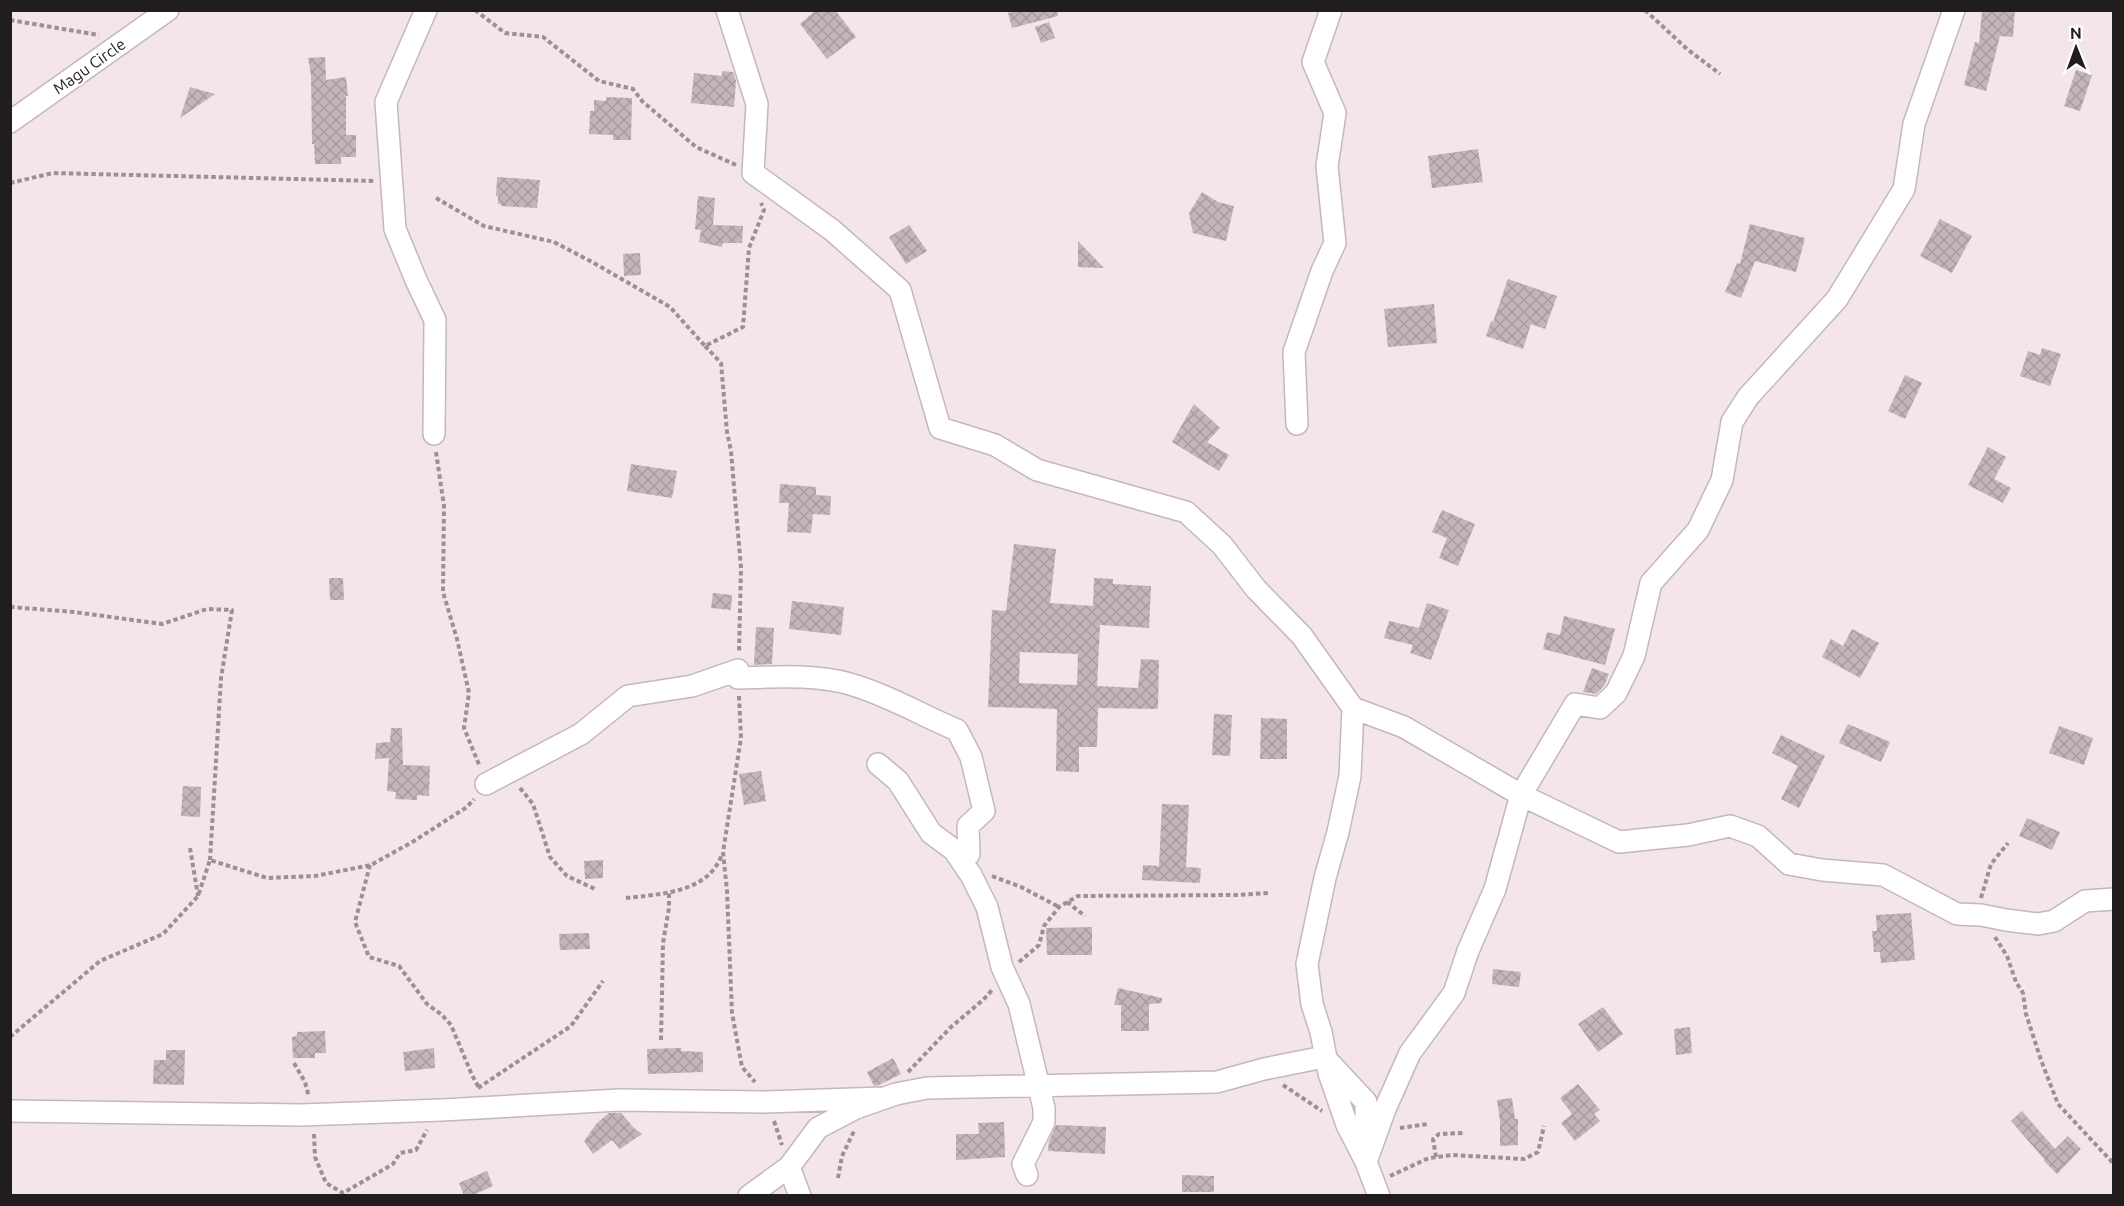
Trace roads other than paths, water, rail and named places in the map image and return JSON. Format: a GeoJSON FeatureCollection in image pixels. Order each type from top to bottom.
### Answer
{"type":"FeatureCollection","features":[{"type":"Feature","properties":{"kind":"street","name":"Magu Circle"},"geometry":{"type":"LineString","coordinates":[[10,122],[168,10]]}},
{"type":"Feature","properties":{"kind":"street"},"geometry":{"type":"LineString","coordinates":[[426,10],[386,102],[395,229],[435,320],[434,435]]}},
{"type":"Feature","properties":{"kind":"street"},"geometry":{"type":"LineString","coordinates":[[727,10],[757,104],[753,173],[832,230],[900,290],[940,428],[995,445],[1037,470],[1186,512],[1222,545],[1256,589],[1302,636],[1353,708],[1404,727],[1521,795],[1620,842],[1688,835],[1730,826],[1758,836],[1789,864],[1882,875],[1957,914],[1981,915],[2038,924],[2054,921],[2085,901],[2114,899]]}},
{"type":"Feature","properties":{"kind":"street"},"geometry":{"type":"LineString","coordinates":[[1297,424],[1294,352],[1322,271],[1335,243],[1327,166],[1335,113],[1313,62],[1331,10]]}},
{"type":"Feature","properties":{"kind":"street"},"geometry":{"type":"LineString","coordinates":[[1367,1165],[1378,1128],[1410,1053],[1454,993],[1468,951],[1495,889],[1521,795],[1575,704],[1600,708],[1616,693],[1634,656],[1651,583],[1698,530],[1722,480],[1732,422],[1748,397],[1837,299],[1904,189],[1914,124],[1954,10]]}},
{"type":"Feature","properties":{"kind":"street"},"geometry":{"type":"LineString","coordinates":[[495,779],[581,734],[628,696],[692,686],[738,674],[848,684],[904,705],[957,730],[971,757],[984,811],[968,826],[969,854],[960,859]]}},
{"type":"Feature","properties":{"kind":"street"},"geometry":{"type":"LineString","coordinates":[[1353,708],[1350,776],[1338,832],[1322,887],[1307,964],[1312,1004],[1321,1032],[1324,1057],[1347,1125],[1379,1196]]}},
{"type":"Feature","properties":{"kind":"street"},"geometry":{"type":"LineString","coordinates":[[878,764],[898,781],[931,833],[960,859],[987,907],[1002,967],[1019,1004],[1044,1108],[1044,1122],[1023,1164],[1028,1175]]}},
{"type":"Feature","properties":{"kind":"street"},"geometry":{"type":"LineString","coordinates":[[1324,1057],[1366,1102],[1367,1165]]}},
{"type":"Feature","properties":{"kind":"street"},"geometry":{"type":"LineString","coordinates":[[749,1196],[789,1167],[818,1128],[856,1108],[927,1088],[1217,1082],[1264,1069],[1324,1057]]}},
{"type":"Feature","properties":{"kind":"street"},"geometry":{"type":"LineString","coordinates":[[10,1111],[301,1115],[620,1100],[765,1102],[878,1100]]}},
{"type":"Feature","properties":{"kind":"street"},"geometry":{"type":"LineString","coordinates":[[789,1167],[800,1196]]}}]}
